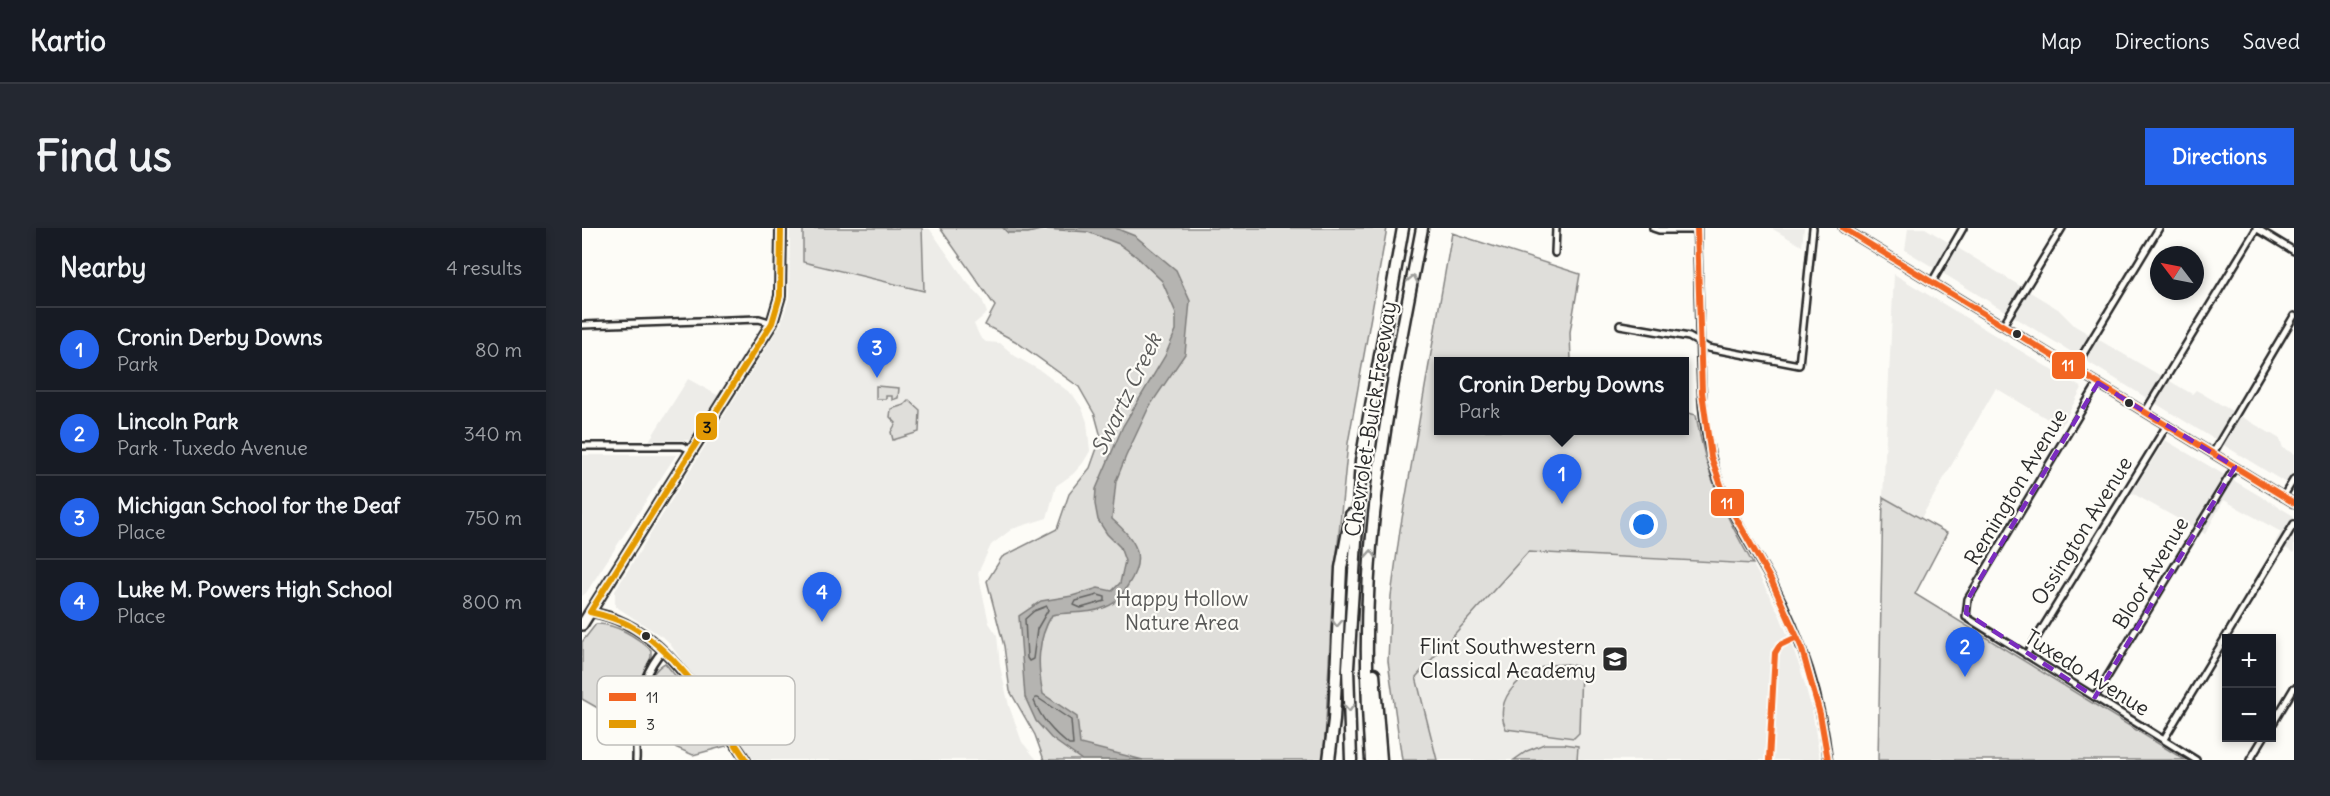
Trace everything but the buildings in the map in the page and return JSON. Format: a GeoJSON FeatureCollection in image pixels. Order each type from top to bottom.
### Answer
{"type":"FeatureCollection","features":[{"type":"Feature","properties":{"kind":"highway","name":"Chevrolet-Buick Freeway"},"geometry":{"type":"LineString","coordinates":[[1352,760],[1348,668],[1361,461],[1403,228]]}},
{"type":"Feature","properties":{"kind":"highway","name":"Chevrolet-Buick Freeway"},"geometry":{"type":"LineString","coordinates":[[1371,760],[1368,718],[1368,613],[1374,517],[1381,457],[1422,228]]}},
{"type":"Feature","properties":{"kind":"highway"},"geometry":{"type":"LineString","coordinates":[[1329,760],[1334,720],[1341,568],[1361,461]]}},
{"type":"Feature","properties":{"kind":"highway"},"geometry":{"type":"LineString","coordinates":[[1368,613],[1381,760]]}},
{"type":"Feature","properties":{"kind":"main road"},"geometry":{"type":"LineString","coordinates":[[582,625],[586,611],[693,451],[772,323],[780,296],[781,228]]}},
{"type":"Feature","properties":{"kind":"main road"},"geometry":{"type":"LineString","coordinates":[[586,611],[608,616],[647,636],[663,650],[685,676]]}},
{"type":"Feature","properties":{"kind":"main road"},"geometry":{"type":"LineString","coordinates":[[735,745],[746,760]]}},
{"type":"Feature","properties":{"kind":"street"},"geometry":{"type":"LineString","coordinates":[[1555,253],[1556,228]]}},
{"type":"Feature","properties":{"kind":"street"},"geometry":{"type":"LineString","coordinates":[[1653,228],[1659,230],[1697,229],[1702,408],[1713,463],[1734,516],[1772,582],[1797,637],[1818,707],[1828,760]]}},
{"type":"Feature","properties":{"kind":"street"},"geometry":{"type":"LineString","coordinates":[[1620,325],[1689,337],[1708,348],[1799,365],[1813,228]]}},
{"type":"Feature","properties":{"kind":"street"},"geometry":{"type":"LineString","coordinates":[[1843,228],[2294,503]]}},
{"type":"Feature","properties":{"kind":"street"},"geometry":{"type":"LineString","coordinates":[[1932,282],[1964,228]]}},
{"type":"Feature","properties":{"kind":"street"},"geometry":{"type":"LineString","coordinates":[[2003,325],[2062,228]]}},
{"type":"Feature","properties":{"kind":"street"},"geometry":{"type":"LineString","coordinates":[[2074,369],[2159,228]]}},
{"type":"Feature","properties":{"kind":"street"},"geometry":{"type":"LineString","coordinates":[[2145,412],[2257,228],[2294,251]]}},
{"type":"Feature","properties":{"kind":"street"},"geometry":{"type":"LineString","coordinates":[[2213,453],[2294,316]]}},
{"type":"Feature","properties":{"kind":"street"},"geometry":{"type":"LineString","coordinates":[[582,325],[759,319],[772,323]]}},
{"type":"Feature","properties":{"kind":"street","name":"Remington Avenue"},"geometry":{"type":"LineString","coordinates":[[1966,610],[1968,599],[2098,383]]}},
{"type":"Feature","properties":{"kind":"street","name":"Ossington Avenue"},"geometry":{"type":"LineString","coordinates":[[2026,655],[2167,425]]}},
{"type":"Feature","properties":{"kind":"street"},"geometry":{"type":"LineString","coordinates":[[582,446],[682,446],[693,451]]}},
{"type":"Feature","properties":{"kind":"street","name":"Bloor Avenue"},"geometry":{"type":"LineString","coordinates":[[2095,697],[2235,467]]}},
{"type":"Feature","properties":{"kind":"street"},"geometry":{"type":"LineString","coordinates":[[2283,497],[2294,478]]}},
{"type":"Feature","properties":{"kind":"street"},"geometry":{"type":"LineString","coordinates":[[2163,739],[2294,524]]}},
{"type":"Feature","properties":{"kind":"street","name":"Tuxedo Avenue"},"geometry":{"type":"LineString","coordinates":[[1966,610],[1966,617],[2196,760]]}},
{"type":"Feature","properties":{"kind":"street"},"geometry":{"type":"LineString","coordinates":[[648,676],[654,660],[663,650]]}},
{"type":"Feature","properties":{"kind":"street"},"geometry":{"type":"LineString","coordinates":[[2276,717],[2294,688]]}},
{"type":"Feature","properties":{"kind":"street"},"geometry":{"type":"LineString","coordinates":[[2250,760],[2261,742]]}},
{"type":"Feature","properties":{"kind":"street"},"geometry":{"type":"LineString","coordinates":[[636,745],[636,760]]}},
{"type":"Feature","properties":{"kind":"highlighted area"},"geometry":{"type":"Polygon","coordinates":[[[2098,383],[2235,467],[2095,697],[1966,613],[1968,599],[2098,383]]]}},
{"type":"Feature","properties":{"kind":"shaded area"},"geometry":{"type":"Polygon","coordinates":[[[790,228],[929,228],[966,281],[982,299],[987,313],[974,324],[980,337],[986,342],[1000,343],[1015,356],[1041,371],[1073,395],[1082,408],[1087,422],[1090,451],[1083,463],[1073,474],[1056,486],[1047,518],[1012,529],[991,545],[978,573],[989,623],[997,635],[1000,666],[1009,706],[1022,742],[1037,760],[754,760],[743,745],[795,745],[795,676],[693,676],[667,640],[615,606],[615,591],[781,324],[789,298],[790,228]]]}},
{"type":"Feature","properties":{"kind":"shaded area"},"geometry":{"type":"Polygon","coordinates":[[[1771,228],[1804,228],[1802,246],[1771,228]]]}},
{"type":"Feature","properties":{"kind":"shaded area"},"geometry":{"type":"Polygon","coordinates":[[[1908,228],[1925,228],[2058,309],[2075,326],[2192,394],[2196,390],[2280,439],[2283,448],[2294,454],[2294,488],[1905,250],[1908,228]]]}},
{"type":"Feature","properties":{"kind":"shaded area"},"geometry":{"type":"Polygon","coordinates":[[[1894,274],[2082,388],[2061,427],[1996,388],[1921,518],[1883,497],[1894,274]]]}},
{"type":"Feature","properties":{"kind":"shaded area"},"geometry":{"type":"Polygon","coordinates":[[[688,379],[719,396],[691,440],[649,441],[688,379]]]}},
{"type":"Feature","properties":{"kind":"shaded area"},"geometry":{"type":"Polygon","coordinates":[[[2165,440],[2294,516],[2294,553],[2275,542],[2281,532],[2224,500],[2205,534],[2132,493],[2165,440]]]}},
{"type":"Feature","properties":{"kind":"shaded area"},"geometry":{"type":"Polygon","coordinates":[[[582,455],[676,455],[582,596],[582,455]]]}},
{"type":"Feature","properties":{"kind":"shaded area","name":"Flint Southwestern Classical Academy"},"geometry":{"type":"Polygon","coordinates":[[[1528,552],[1753,564],[1780,616],[1800,667],[1812,710],[1820,760],[1437,760],[1416,677],[1528,552]]]}},
{"type":"Feature","properties":{"kind":"green space"},"geometry":{"type":"Polygon","coordinates":[[[803,228],[922,228],[924,291],[803,262],[803,228]]]}},
{"type":"Feature","properties":{"kind":"green space","name":"Happy Hollow Nature Area"},"geometry":{"type":"Polygon","coordinates":[[[940,228],[1387,228],[1348,443],[1332,604],[1324,760],[1044,760],[1035,735],[1010,691],[1004,646],[987,581],[1002,557],[1057,529],[1069,494],[1090,468],[1101,437],[1095,415],[1079,387],[1015,341],[985,325],[995,306],[940,228]]]}},
{"type":"Feature","properties":{"kind":"green space"},"geometry":{"type":"Polygon","coordinates":[[[1452,233],[1580,274],[1570,332],[1571,357],[1434,357],[1434,435],[1689,435],[1689,413],[1696,415],[1705,456],[1717,492],[1753,564],[1528,552],[1416,677],[1437,760],[1402,760],[1388,661],[1391,596],[1400,530],[1452,233]]]}},
{"type":"Feature","properties":{"kind":"green space"},"geometry":{"type":"Polygon","coordinates":[[[876,386],[899,388],[898,398],[892,400],[892,396],[886,396],[886,399],[876,399],[876,386]]]}},
{"type":"Feature","properties":{"kind":"green space"},"geometry":{"type":"Polygon","coordinates":[[[909,400],[920,410],[919,432],[893,440],[891,432],[896,423],[890,417],[891,409],[904,405],[909,400]]]}},
{"type":"Feature","properties":{"kind":"green space"},"geometry":{"type":"Polygon","coordinates":[[[1883,497],[1947,533],[1915,594],[2185,760],[1878,760],[1883,497]]]}},
{"type":"Feature","properties":{"kind":"green space"},"geometry":{"type":"Polygon","coordinates":[[[596,624],[603,624],[639,640],[651,650],[651,657],[644,676],[597,676],[597,708],[582,699],[582,642],[596,624]]]}},
{"type":"Feature","properties":{"kind":"green space"},"geometry":{"type":"Polygon","coordinates":[[[665,663],[676,676],[652,676],[665,663]]]}},
{"type":"Feature","properties":{"kind":"green space"},"geometry":{"type":"Polygon","coordinates":[[[1567,664],[1581,667],[1579,733],[1574,738],[1506,729],[1503,719],[1505,699],[1517,683],[1543,667],[1567,664]]]}},
{"type":"Feature","properties":{"kind":"green space"},"geometry":{"type":"Polygon","coordinates":[[[1544,744],[1578,746],[1577,760],[1514,760],[1527,751],[1544,744]]]}},
{"type":"Feature","properties":{"kind":"green space"},"geometry":{"type":"Polygon","coordinates":[[[670,745],[726,746],[693,755],[670,745]]]}},
{"type":"Feature","properties":{"kind":"water"},"geometry":{"type":"Polygon","coordinates":[[[1003,228],[1115,228],[1135,236],[1176,270],[1190,301],[1185,354],[1149,407],[1116,481],[1112,519],[1133,541],[1138,557],[1134,575],[1121,595],[1110,605],[1092,611],[1052,615],[1043,634],[1040,653],[1043,694],[1077,717],[1080,744],[1143,760],[1082,760],[1051,738],[1036,721],[1025,697],[1019,616],[1041,601],[1072,596],[1098,588],[1112,591],[1120,583],[1125,561],[1120,547],[1107,534],[1098,520],[1095,504],[1096,489],[1123,426],[1165,356],[1176,330],[1176,313],[1162,281],[1137,257],[1119,244],[1088,232],[1045,229],[1028,233],[1008,233],[1003,228]]]}},
{"type":"Feature","properties":{"kind":"transit line","name":"3"},"geometry":{"type":"LineString","coordinates":[[590,612],[772,323],[780,296],[781,228]]}},
{"type":"Feature","properties":{"kind":"transit line","name":"11"},"geometry":{"type":"LineString","coordinates":[[1697,228],[1702,392],[1711,457],[1727,502],[1772,582],[1801,646],[1820,714],[1828,760]]}},
{"type":"Feature","properties":{"kind":"transit line","name":"11"},"geometry":{"type":"LineString","coordinates":[[1843,228],[2294,503]]}},
{"type":"Feature","properties":{"kind":"transit line","name":"3"},"geometry":{"type":"LineString","coordinates":[[590,612],[629,625],[648,637],[687,676]]}},
{"type":"Feature","properties":{"kind":"transit line","name":"11"},"geometry":{"type":"LineString","coordinates":[[1769,760],[1775,653],[1780,645],[1797,637]]}},
{"type":"Feature","properties":{"kind":"transit line","name":"3"},"geometry":{"type":"LineString","coordinates":[[736,745],[746,760]]}},
{"type":"Feature","properties":{"kind":"place","name":"Michigan School for the Deaf"},"geometry":{"type":"Point","coordinates":[877,378]}},
{"type":"Feature","properties":{"kind":"place","name":"Cronin Derby Downs"},"geometry":{"type":"Point","coordinates":[1562,504]}},
{"type":"Feature","properties":{"kind":"place","name":"Luke M. Powers High School"},"geometry":{"type":"Point","coordinates":[822,622]}},
{"type":"Feature","properties":{"kind":"place","name":"Flint Southwestern Classical Academy"},"geometry":{"type":"Point","coordinates":[1615,659]}},
{"type":"Feature","properties":{"kind":"place","name":"Lincoln Park"},"geometry":{"type":"Point","coordinates":[1965,677]}},
{"type":"Feature","properties":{"kind":"water label","name":"Swartz Creek"},"geometry":{"type":"Point","coordinates":[1126,394]}}]}
